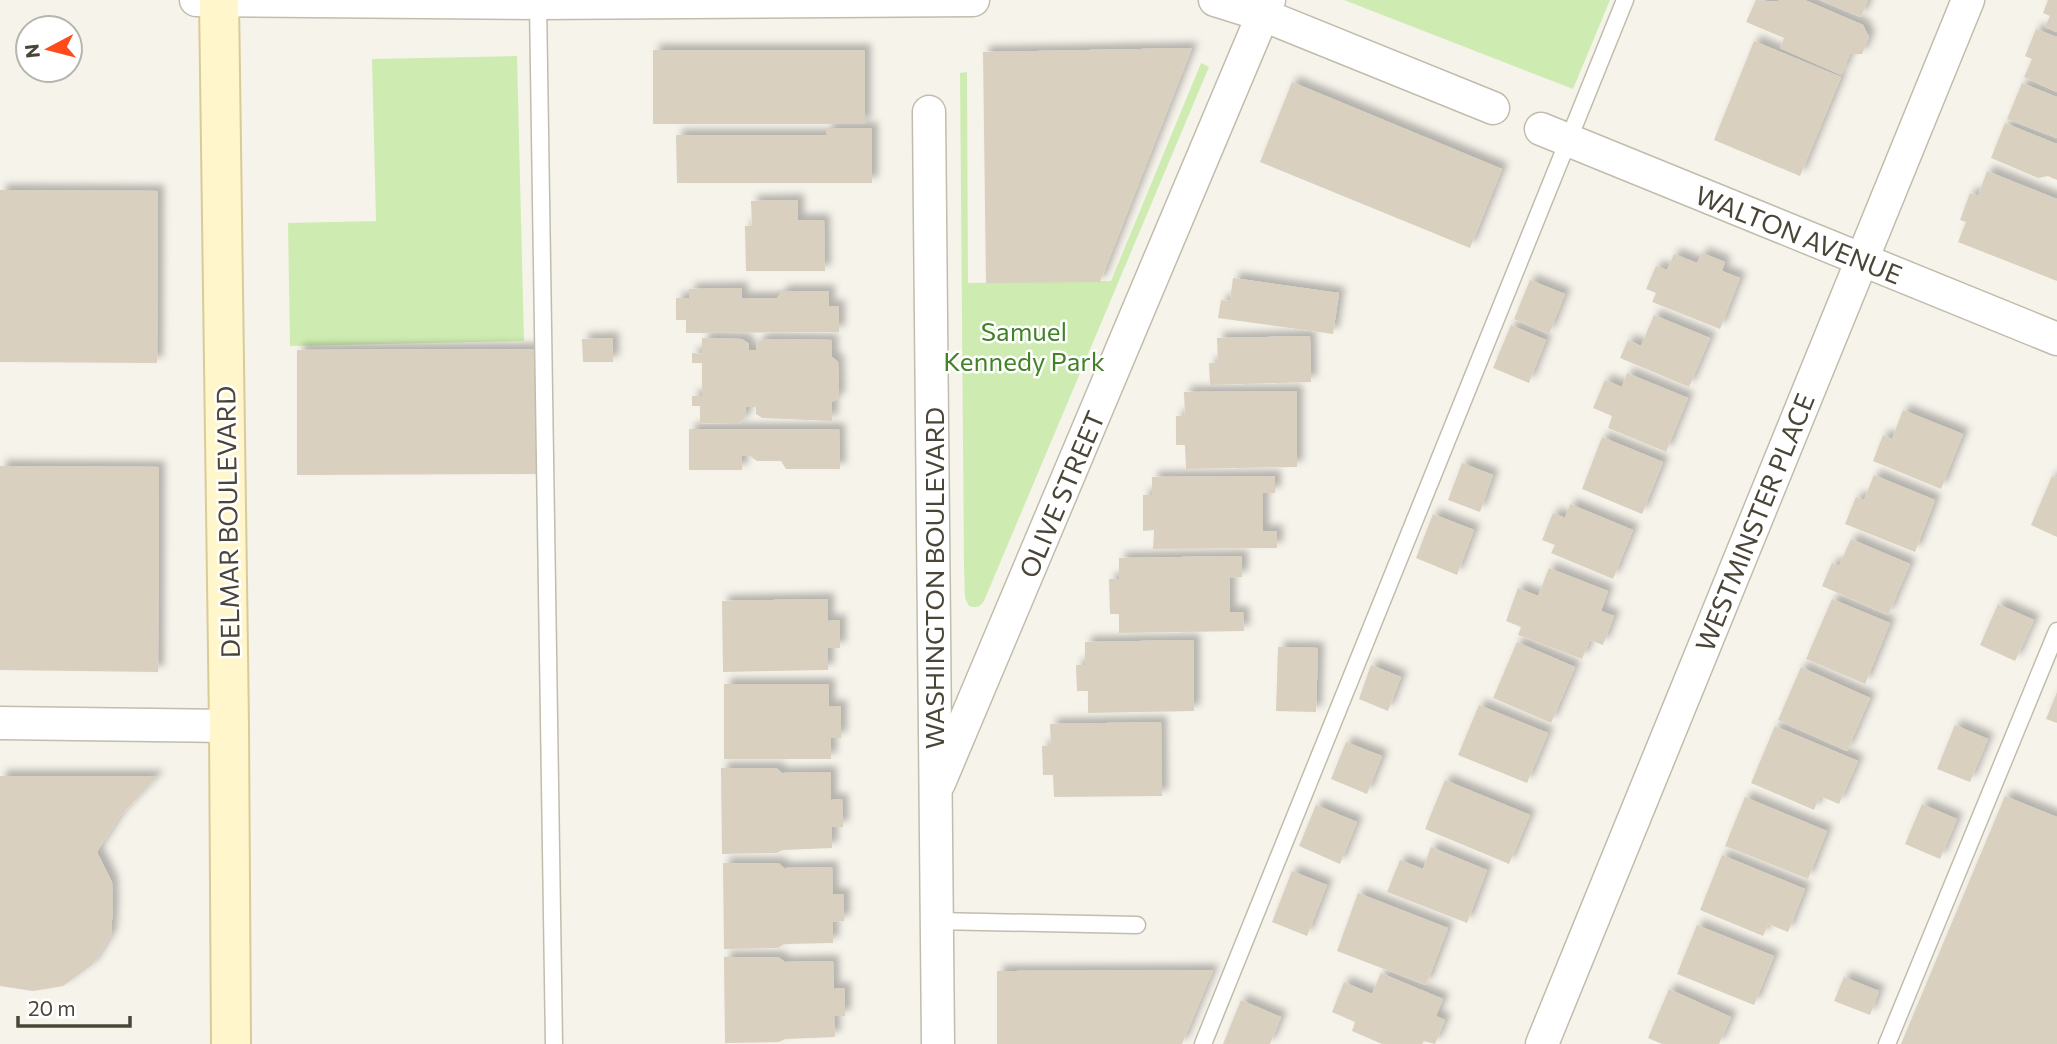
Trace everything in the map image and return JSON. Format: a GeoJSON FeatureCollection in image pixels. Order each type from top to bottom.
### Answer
{"type":"FeatureCollection","features":[{"type":"Feature","properties":{"kind":"main road","name":"DELMAR BOULEVARD"},"geometry":{"type":"LineString","coordinates":[[219,0],[232,1044]]}},
{"type":"Feature","properties":{"kind":"street"},"geometry":{"type":"LineString","coordinates":[[196,0],[538,4],[973,0]]}},
{"type":"Feature","properties":{"kind":"street"},"geometry":{"type":"LineString","coordinates":[[1216,0],[1266,8],[1493,108]]}},
{"type":"Feature","properties":{"kind":"street","name":"WESTMINSTER PLACE"},"geometry":{"type":"LineString","coordinates":[[1542,1044],[1968,0]]}},
{"type":"Feature","properties":{"kind":"street","name":"OLIVE STREET"},"geometry":{"type":"LineString","coordinates":[[934,793],[1266,8]]}},
{"type":"Feature","properties":{"kind":"street","name":"WASHINGTON BOULEVARD"},"geometry":{"type":"LineString","coordinates":[[929,112],[938,1044]]}},
{"type":"Feature","properties":{"kind":"street","name":"WALTON AVENUE"},"geometry":{"type":"LineString","coordinates":[[1554,134],[2057,339]]}},
{"type":"Feature","properties":{"kind":"street"},"geometry":{"type":"LineString","coordinates":[[0,723],[229,726]]}},
{"type":"Feature","properties":{"kind":"lane"},"geometry":{"type":"LineString","coordinates":[[1203,1044],[1554,134],[1625,0]]}},
{"type":"Feature","properties":{"kind":"lane"},"geometry":{"type":"LineString","coordinates":[[538,4],[554,1044]]}},
{"type":"Feature","properties":{"kind":"lane"},"geometry":{"type":"LineString","coordinates":[[1887,1044],[2057,631]]}},
{"type":"Feature","properties":{"kind":"lane"},"geometry":{"type":"LineString","coordinates":[[936,921],[1137,925]]}},
{"type":"Feature","properties":{"kind":"green space"},"geometry":{"type":"Polygon","coordinates":[[[1344,0],[1610,0],[1573,89],[1344,0]]]}},
{"type":"Feature","properties":{"kind":"green space"},"geometry":{"type":"Polygon","coordinates":[[[517,56],[524,341],[290,346],[288,223],[376,221],[372,59],[517,56]]]}},
{"type":"Feature","properties":{"kind":"green space","name":"Samuel Kennedy Park"},"geometry":{"type":"Polygon","coordinates":[[[1201,63],[1209,67],[984,601],[977,607],[969,606],[965,598],[964,567],[960,73],[967,72],[968,283],[1111,281],[1201,63]]]}},
{"type":"Feature","properties":{"kind":"building"},"geometry":{"type":"Polygon","coordinates":[[[1756,0],[1805,0],[1863,25],[1869,37],[1862,54],[1850,54],[1841,75],[1780,48],[1784,38],[1746,22],[1756,0]]]}},
{"type":"Feature","properties":{"kind":"building"},"geometry":{"type":"Polygon","coordinates":[[[1820,0],[1868,0],[1861,17],[1820,0]]]}},
{"type":"Feature","properties":{"kind":"building"},"geometry":{"type":"Polygon","coordinates":[[[2048,0],[2057,0],[2057,32],[2045,27],[2050,16],[2043,13],[2048,0]]]}},
{"type":"Feature","properties":{"kind":"building"},"geometry":{"type":"Polygon","coordinates":[[[2036,29],[2057,37],[2057,92],[2024,77],[2032,59],[2025,56],[2036,29]]]}},
{"type":"Feature","properties":{"kind":"building"},"geometry":{"type":"Polygon","coordinates":[[[1754,41],[1841,77],[1800,176],[1714,140],[1754,41]]]}},
{"type":"Feature","properties":{"kind":"building"},"geometry":{"type":"Polygon","coordinates":[[[1192,48],[1100,282],[986,283],[983,52],[1192,48]]]}},
{"type":"Feature","properties":{"kind":"building"},"geometry":{"type":"Polygon","coordinates":[[[653,50],[865,50],[865,124],[653,124],[653,50]]]}},
{"type":"Feature","properties":{"kind":"building"},"geometry":{"type":"Polygon","coordinates":[[[1292,82],[1502,169],[1470,248],[1260,162],[1292,82]]]}},
{"type":"Feature","properties":{"kind":"building"},"geometry":{"type":"Polygon","coordinates":[[[2022,83],[2057,97],[2057,138],[2007,119],[2022,83]]]}},
{"type":"Feature","properties":{"kind":"building"},"geometry":{"type":"Polygon","coordinates":[[[2005,123],[2057,144],[2057,180],[2048,176],[2038,178],[1991,158],[2005,123]]]}},
{"type":"Feature","properties":{"kind":"building"},"geometry":{"type":"Polygon","coordinates":[[[826,128],[872,128],[872,183],[677,183],[676,135],[827,135],[826,128]]]}},
{"type":"Feature","properties":{"kind":"building"},"geometry":{"type":"Polygon","coordinates":[[[1987,171],[2057,199],[2057,281],[1958,242],[1966,222],[1960,220],[1970,193],[1978,196],[1987,171]]]}},
{"type":"Feature","properties":{"kind":"building"},"geometry":{"type":"Polygon","coordinates":[[[0,190],[158,191],[157,363],[0,362],[0,190]]]}},
{"type":"Feature","properties":{"kind":"building"},"geometry":{"type":"Polygon","coordinates":[[[798,200],[798,220],[824,220],[825,271],[746,271],[745,226],[752,226],[751,201],[798,200]]]}},
{"type":"Feature","properties":{"kind":"building"},"geometry":{"type":"Polygon","coordinates":[[[1702,253],[1725,262],[1722,271],[1740,278],[1720,329],[1652,302],[1656,293],[1646,289],[1656,266],[1667,270],[1674,254],[1697,263],[1702,253]]]}},
{"type":"Feature","properties":{"kind":"building"},"geometry":{"type":"Polygon","coordinates":[[[1233,278],[1339,293],[1333,334],[1218,318],[1221,300],[1230,301],[1233,278]]]}},
{"type":"Feature","properties":{"kind":"building"},"geometry":{"type":"Polygon","coordinates":[[[1530,280],[1565,294],[1549,334],[1514,319],[1530,280]]]}},
{"type":"Feature","properties":{"kind":"building"},"geometry":{"type":"Polygon","coordinates":[[[742,288],[742,298],[777,298],[783,291],[829,291],[829,306],[839,306],[839,332],[686,333],[686,320],[676,320],[676,298],[689,298],[689,289],[742,288]]]}},
{"type":"Feature","properties":{"kind":"building"},"geometry":{"type":"Polygon","coordinates":[[[1654,315],[1710,338],[1689,387],[1620,358],[1628,340],[1641,346],[1654,315]]]}},
{"type":"Feature","properties":{"kind":"building"},"geometry":{"type":"Polygon","coordinates":[[[1511,325],[1546,340],[1529,383],[1493,368],[1511,325]]]}},
{"type":"Feature","properties":{"kind":"building"},"geometry":{"type":"Polygon","coordinates":[[[1310,336],[1311,382],[1210,385],[1209,363],[1218,363],[1217,338],[1310,336]]]}},
{"type":"Feature","properties":{"kind":"building"},"geometry":{"type":"Polygon","coordinates":[[[613,338],[613,362],[583,362],[582,339],[613,338]]]}},
{"type":"Feature","properties":{"kind":"building"},"geometry":{"type":"Polygon","coordinates":[[[702,338],[742,339],[749,344],[749,350],[756,350],[756,344],[763,339],[832,340],[832,357],[838,362],[839,398],[832,402],[832,421],[762,418],[756,414],[756,407],[746,407],[746,416],[739,424],[700,423],[700,406],[692,406],[692,396],[702,396],[702,363],[692,363],[692,353],[702,354],[702,338]]]}},
{"type":"Feature","properties":{"kind":"building"},"geometry":{"type":"Polygon","coordinates":[[[536,349],[537,474],[297,475],[297,350],[536,349]]]}},
{"type":"Feature","properties":{"kind":"building"},"geometry":{"type":"Polygon","coordinates":[[[1627,373],[1688,398],[1666,452],[1608,428],[1612,416],[1593,408],[1605,380],[1622,387],[1627,373]]]}},
{"type":"Feature","properties":{"kind":"building"},"geometry":{"type":"Polygon","coordinates":[[[1297,391],[1297,467],[1186,469],[1185,445],[1176,445],[1176,416],[1185,416],[1184,392],[1297,391]]]}},
{"type":"Feature","properties":{"kind":"building"},"geometry":{"type":"Polygon","coordinates":[[[1903,410],[1963,434],[1941,489],[1873,461],[1883,435],[1892,439],[1903,410]]]}},
{"type":"Feature","properties":{"kind":"building"},"geometry":{"type":"Polygon","coordinates":[[[689,429],[839,429],[840,469],[786,469],[781,461],[757,461],[750,456],[742,456],[742,470],[689,470],[689,429]]]}},
{"type":"Feature","properties":{"kind":"building"},"geometry":{"type":"Polygon","coordinates":[[[1602,437],[1663,462],[1642,514],[1582,489],[1602,437]]]}},
{"type":"Feature","properties":{"kind":"building"},"geometry":{"type":"Polygon","coordinates":[[[1462,463],[1493,475],[1480,512],[1448,500],[1462,463]]]}},
{"type":"Feature","properties":{"kind":"building"},"geometry":{"type":"Polygon","coordinates":[[[0,466],[159,467],[158,672],[0,670],[0,466]]]}},
{"type":"Feature","properties":{"kind":"building"},"geometry":{"type":"Polygon","coordinates":[[[1874,475],[1935,500],[1915,552],[1845,524],[1856,497],[1864,500],[1874,475]]]}},
{"type":"Feature","properties":{"kind":"building"},"geometry":{"type":"Polygon","coordinates":[[[1275,476],[1275,493],[1263,493],[1263,531],[1277,531],[1277,548],[1153,549],[1154,530],[1143,531],[1143,495],[1152,495],[1152,477],[1275,476]]]}},
{"type":"Feature","properties":{"kind":"building"},"geometry":{"type":"Polygon","coordinates":[[[2052,476],[2057,478],[2057,537],[2031,525],[2052,476]]]}},
{"type":"Feature","properties":{"kind":"building"},"geometry":{"type":"Polygon","coordinates":[[[1570,504],[1633,530],[1613,579],[1551,553],[1555,545],[1542,540],[1553,513],[1565,518],[1570,504]]]}},
{"type":"Feature","properties":{"kind":"building"},"geometry":{"type":"Polygon","coordinates":[[[1433,514],[1474,530],[1457,575],[1416,558],[1433,514]]]}},
{"type":"Feature","properties":{"kind":"building"},"geometry":{"type":"Polygon","coordinates":[[[1851,539],[1910,564],[1888,615],[1822,586],[1832,563],[1839,566],[1851,539]]]}},
{"type":"Feature","properties":{"kind":"building"},"geometry":{"type":"Polygon","coordinates":[[[1242,556],[1242,577],[1230,578],[1230,612],[1243,612],[1244,631],[1119,633],[1119,614],[1110,614],[1109,579],[1119,579],[1119,558],[1242,556]]]}},
{"type":"Feature","properties":{"kind":"building"},"geometry":{"type":"Polygon","coordinates":[[[1549,568],[1608,591],[1601,611],[1614,616],[1603,645],[1590,640],[1582,659],[1518,635],[1521,627],[1506,621],[1518,588],[1538,596],[1549,568]]]}},
{"type":"Feature","properties":{"kind":"building"},"geometry":{"type":"Polygon","coordinates":[[[828,599],[828,621],[840,620],[840,648],[828,648],[828,670],[723,672],[722,601],[828,599]]]}},
{"type":"Feature","properties":{"kind":"building"},"geometry":{"type":"Polygon","coordinates":[[[1832,599],[1890,623],[1865,684],[1806,659],[1832,599]]]}},
{"type":"Feature","properties":{"kind":"building"},"geometry":{"type":"Polygon","coordinates":[[[1998,604],[2034,620],[2015,661],[1980,645],[1998,604]]]}},
{"type":"Feature","properties":{"kind":"building"},"geometry":{"type":"Polygon","coordinates":[[[1194,640],[1194,711],[1088,713],[1088,691],[1077,691],[1076,665],[1085,665],[1085,642],[1194,640]]]}},
{"type":"Feature","properties":{"kind":"building"},"geometry":{"type":"Polygon","coordinates":[[[1517,642],[1575,667],[1551,723],[1493,698],[1517,642]]]}},
{"type":"Feature","properties":{"kind":"building"},"geometry":{"type":"Polygon","coordinates":[[[1278,647],[1318,648],[1316,712],[1276,711],[1278,647]]]}},
{"type":"Feature","properties":{"kind":"building"},"geometry":{"type":"Polygon","coordinates":[[[1371,665],[1401,677],[1388,711],[1359,699],[1371,665]]]}},
{"type":"Feature","properties":{"kind":"building"},"geometry":{"type":"Polygon","coordinates":[[[1801,667],[1870,698],[1847,751],[1778,720],[1801,667]]]}},
{"type":"Feature","properties":{"kind":"building"},"geometry":{"type":"Polygon","coordinates":[[[724,684],[829,684],[829,706],[841,706],[841,738],[831,738],[831,759],[724,759],[724,684]]]}},
{"type":"Feature","properties":{"kind":"building"},"geometry":{"type":"Polygon","coordinates":[[[2057,692],[2057,723],[2046,719],[2057,692]]]}},
{"type":"Feature","properties":{"kind":"building"},"geometry":{"type":"Polygon","coordinates":[[[1479,705],[1548,733],[1527,783],[1458,755],[1479,705]]]}},
{"type":"Feature","properties":{"kind":"building"},"geometry":{"type":"Polygon","coordinates":[[[1161,722],[1162,796],[1054,797],[1053,775],[1043,775],[1042,746],[1051,746],[1050,724],[1161,722]]]}},
{"type":"Feature","properties":{"kind":"building"},"geometry":{"type":"Polygon","coordinates":[[[1955,725],[1988,739],[1970,782],[1937,769],[1955,725]]]}},
{"type":"Feature","properties":{"kind":"building"},"geometry":{"type":"Polygon","coordinates":[[[1775,726],[1858,761],[1839,804],[1820,796],[1814,810],[1751,783],[1775,726]]]}},
{"type":"Feature","properties":{"kind":"building"},"geometry":{"type":"Polygon","coordinates":[[[1346,742],[1382,756],[1367,794],[1331,779],[1346,742]]]}},
{"type":"Feature","properties":{"kind":"building"},"geometry":{"type":"Polygon","coordinates":[[[721,768],[776,768],[782,773],[831,772],[831,800],[842,799],[843,827],[832,827],[832,848],[722,854],[721,768]]]}},
{"type":"Feature","properties":{"kind":"building"},"geometry":{"type":"Polygon","coordinates":[[[0,776],[158,776],[120,816],[97,852],[112,882],[111,935],[92,965],[63,986],[33,991],[0,986],[0,776]]]}},
{"type":"Feature","properties":{"kind":"building"},"geometry":{"type":"Polygon","coordinates":[[[1445,780],[1530,815],[1509,864],[1425,829],[1445,780]]]}},
{"type":"Feature","properties":{"kind":"building"},"geometry":{"type":"Polygon","coordinates":[[[2005,796],[2057,817],[2057,1044],[1901,1044],[2005,796]]]}},
{"type":"Feature","properties":{"kind":"building"},"geometry":{"type":"Polygon","coordinates":[[[1745,797],[1827,831],[1808,879],[1725,846],[1745,797]]]}},
{"type":"Feature","properties":{"kind":"building"},"geometry":{"type":"Polygon","coordinates":[[[1922,804],[1957,819],[1940,859],[1905,844],[1922,804]]]}},
{"type":"Feature","properties":{"kind":"building"},"geometry":{"type":"Polygon","coordinates":[[[1316,805],[1357,822],[1340,864],[1299,846],[1316,805]]]}},
{"type":"Feature","properties":{"kind":"building"},"geometry":{"type":"Polygon","coordinates":[[[1431,847],[1487,870],[1467,923],[1387,892],[1400,860],[1423,869],[1431,847]]]}},
{"type":"Feature","properties":{"kind":"building"},"geometry":{"type":"Polygon","coordinates":[[[1722,855],[1805,889],[1788,932],[1768,924],[1763,936],[1700,910],[1722,855]]]}},
{"type":"Feature","properties":{"kind":"building"},"geometry":{"type":"Polygon","coordinates":[[[723,863],[778,863],[784,868],[832,867],[833,894],[844,894],[844,921],[833,922],[833,943],[724,949],[723,863]]]}},
{"type":"Feature","properties":{"kind":"building"},"geometry":{"type":"Polygon","coordinates":[[[1292,871],[1327,885],[1307,936],[1272,922],[1292,871]]]}},
{"type":"Feature","properties":{"kind":"building"},"geometry":{"type":"Polygon","coordinates":[[[1358,893],[1448,928],[1426,985],[1337,951],[1358,893]]]}},
{"type":"Feature","properties":{"kind":"building"},"geometry":{"type":"Polygon","coordinates":[[[1697,925],[1774,956],[1754,1005],[1677,974],[1697,925]]]}},
{"type":"Feature","properties":{"kind":"building"},"geometry":{"type":"Polygon","coordinates":[[[724,957],[778,957],[785,962],[833,961],[834,989],[845,988],[845,1016],[834,1016],[835,1037],[725,1043],[724,957]]]}},
{"type":"Feature","properties":{"kind":"building"},"geometry":{"type":"Polygon","coordinates":[[[1213,970],[1182,1044],[997,1044],[997,971],[1213,970]]]}},
{"type":"Feature","properties":{"kind":"building"},"geometry":{"type":"Polygon","coordinates":[[[1381,973],[1443,999],[1436,1016],[1445,1020],[1435,1044],[1424,1041],[1422,1044],[1382,1044],[1352,1031],[1355,1022],[1332,1012],[1344,982],[1372,994],[1381,973]]]}},
{"type":"Feature","properties":{"kind":"building"},"geometry":{"type":"Polygon","coordinates":[[[1844,977],[1879,991],[1870,1015],[1834,1001],[1844,977]]]}},
{"type":"Feature","properties":{"kind":"building"},"geometry":{"type":"Polygon","coordinates":[[[1669,989],[1731,1017],[1719,1044],[1662,1044],[1648,1038],[1669,989]]]}},
{"type":"Feature","properties":{"kind":"building"},"geometry":{"type":"Polygon","coordinates":[[[1241,1000],[1281,1017],[1270,1044],[1223,1044],[1241,1000]]]}}]}
